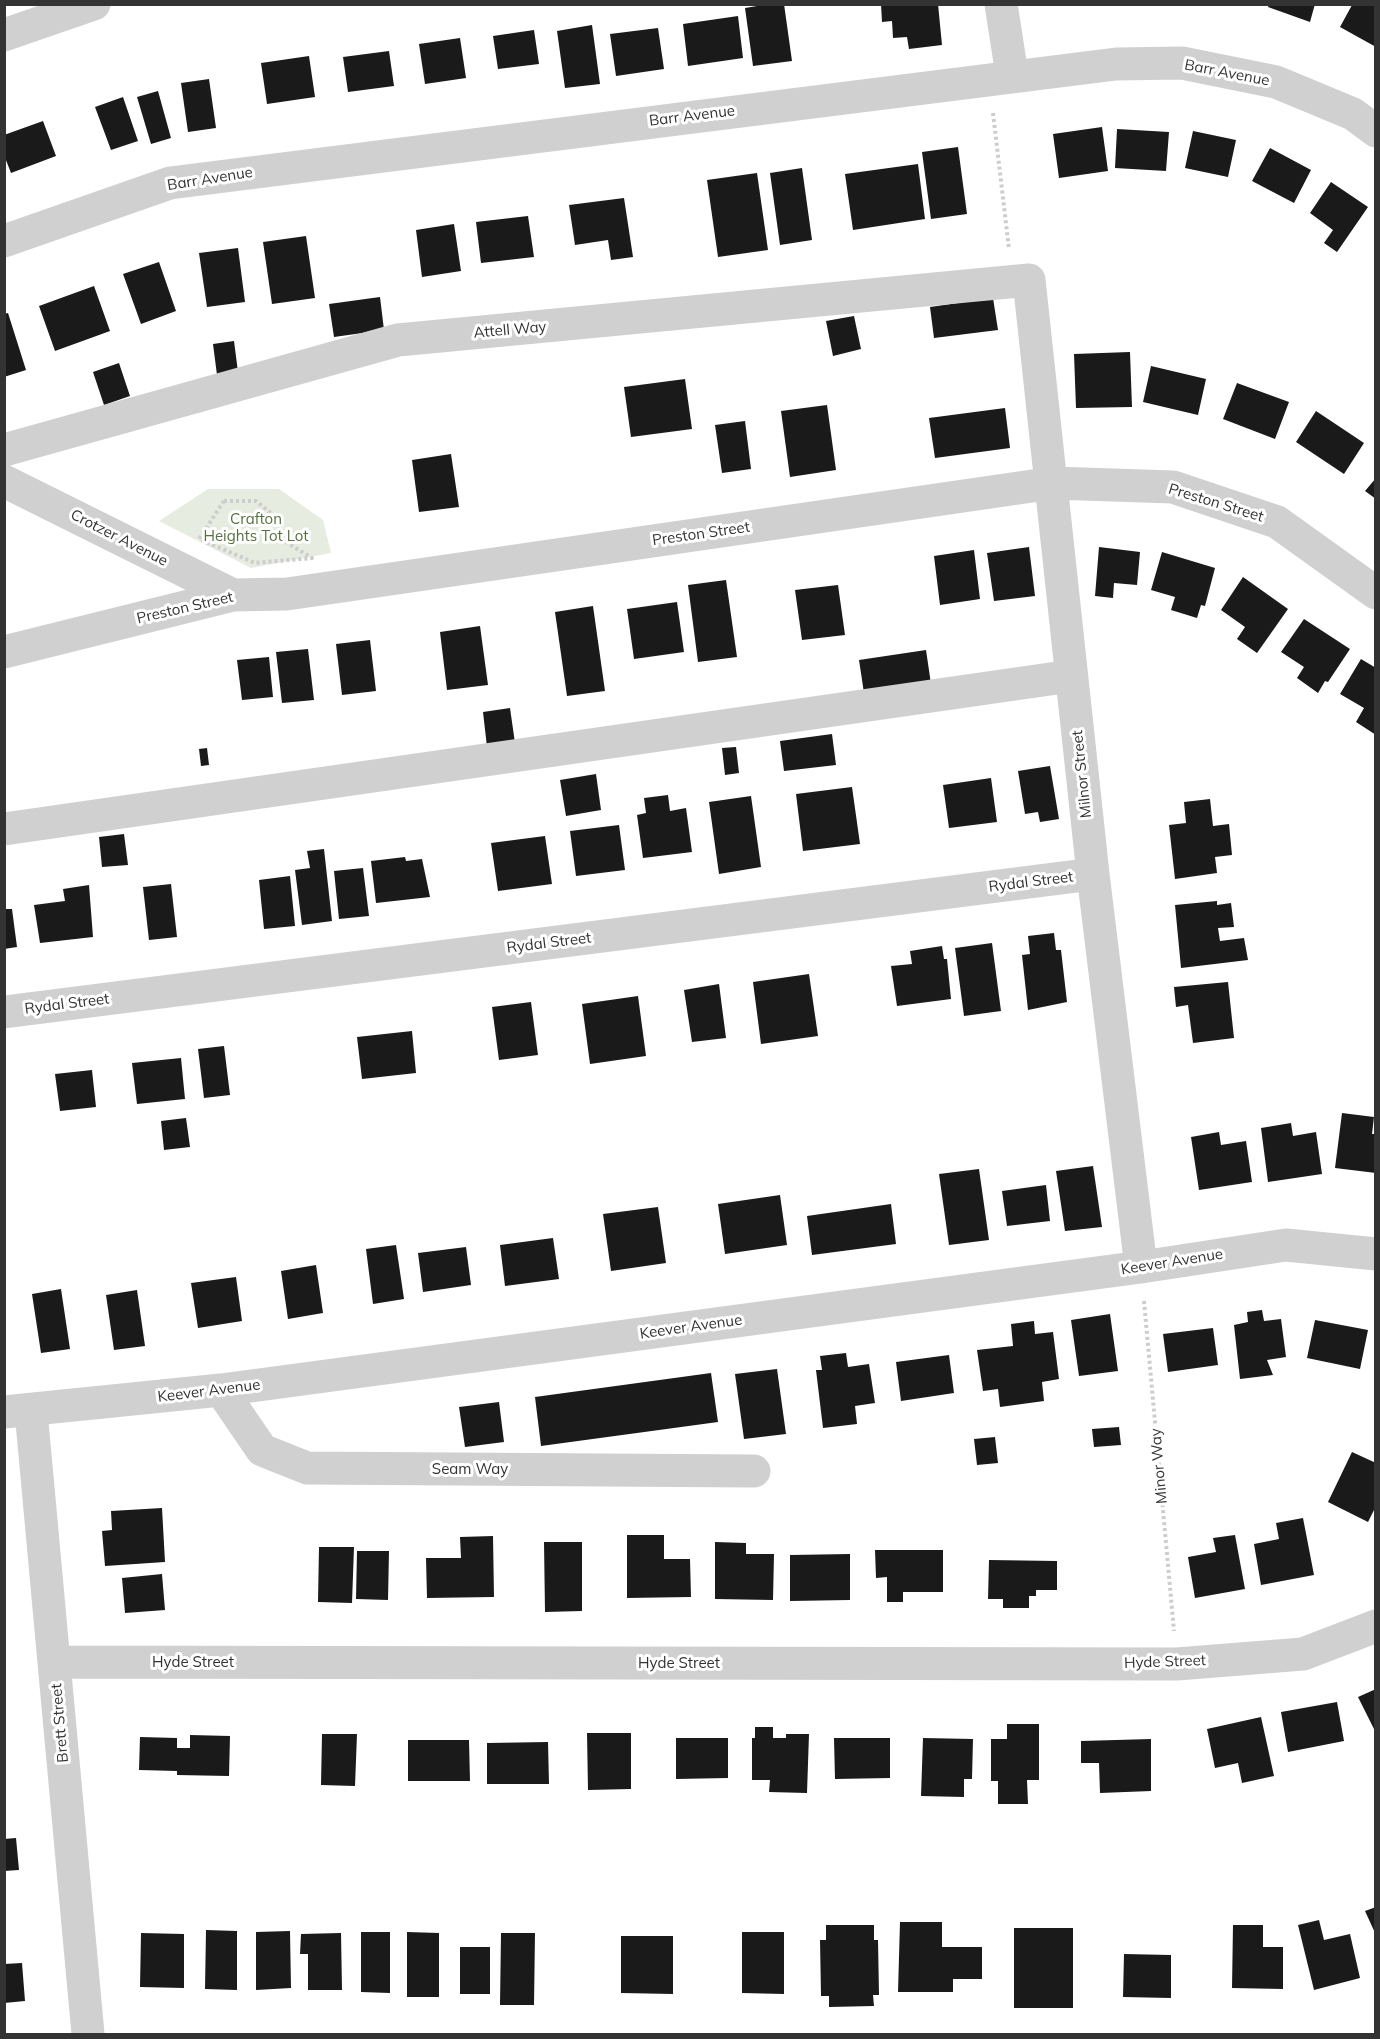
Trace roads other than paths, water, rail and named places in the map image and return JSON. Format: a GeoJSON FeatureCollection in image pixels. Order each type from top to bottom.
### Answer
{"type":"FeatureCollection","features":[{"type":"Feature","properties":{"kind":"street"},"geometry":{"type":"LineString","coordinates":[[4,35],[94,4]]}},
{"type":"Feature","properties":{"kind":"street"},"geometry":{"type":"LineString","coordinates":[[1001,4],[1012,75]]}},
{"type":"Feature","properties":{"kind":"street","name":"Barr Avenue"},"geometry":{"type":"LineString","coordinates":[[4,241],[170,183],[1012,75],[1116,64],[1182,63],[1276,82],[1353,114],[1376,131]]}},
{"type":"Feature","properties":{"kind":"street","name":"Attell Way"},"geometry":{"type":"LineString","coordinates":[[4,450],[398,340],[1020,268]]}},
{"type":"Feature","properties":{"kind":"street","name":"Milnor Street"},"geometry":{"type":"LineString","coordinates":[[1020,268],[1053,483],[1093,874],[1141,1267]]}},
{"type":"Feature","properties":{"kind":"street","name":"Crotzer Avenue"},"geometry":{"type":"LineString","coordinates":[[4,481],[233,595]]}},
{"type":"Feature","properties":{"kind":"street","name":"Preston Street"},"geometry":{"type":"LineString","coordinates":[[4,652],[233,595],[287,594],[1053,483],[1173,487],[1277,522],[1376,593]]}},
{"type":"Feature","properties":{"kind":"street"},"geometry":{"type":"LineString","coordinates":[[4,829],[1071,676]]}},
{"type":"Feature","properties":{"kind":"street","name":"Rydal Street"},"geometry":{"type":"LineString","coordinates":[[4,1012],[1093,874]]}},
{"type":"Feature","properties":{"kind":"street","name":"Keever Avenue"},"geometry":{"type":"LineString","coordinates":[[18,1411],[221,1390],[1141,1267],[1286,1245],[1376,1254]]}},
{"type":"Feature","properties":{"kind":"street","name":"Seam Way"},"geometry":{"type":"LineString","coordinates":[[221,1390],[262,1450],[307,1468],[754,1471]]}},
{"type":"Feature","properties":{"kind":"street","name":"Brett Street"},"geometry":{"type":"LineString","coordinates":[[18,1411],[55,1662],[88,2034]]}},
{"type":"Feature","properties":{"kind":"street","name":"Hyde Street"},"geometry":{"type":"LineString","coordinates":[[55,1662],[1177,1664],[1303,1654],[1376,1626]]}},
{"type":"Feature","properties":{"kind":"park label","name":"Crafton Heights Tot Lot"},"geometry":{"type":"Point","coordinates":[256,528]}}]}
